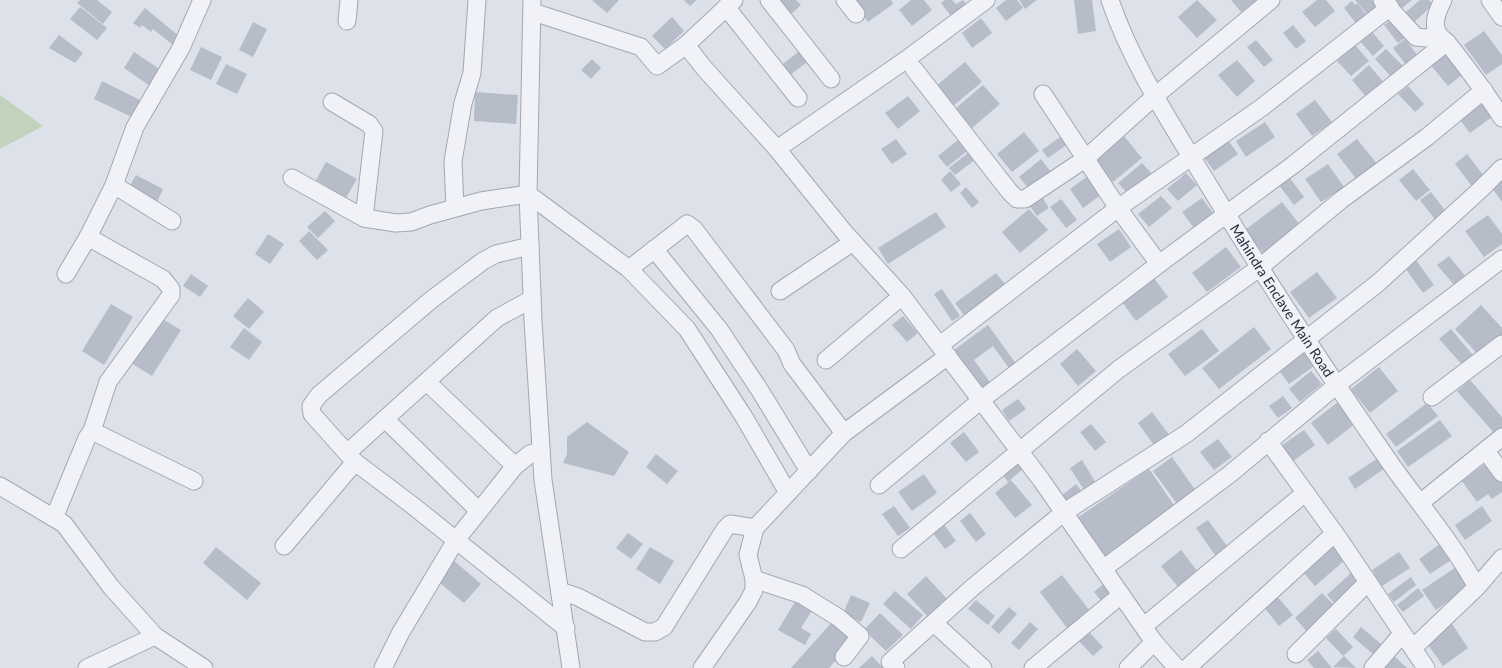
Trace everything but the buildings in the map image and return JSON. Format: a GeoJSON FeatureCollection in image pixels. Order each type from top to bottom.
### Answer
{"type":"FeatureCollection","features":[{"type":"Feature","properties":{"kind":"street"},"geometry":{"type":"LineString","coordinates":[[66,274],[88,237],[114,186],[135,127],[181,48],[202,0]]}},
{"type":"Feature","properties":{"kind":"street"},"geometry":{"type":"LineString","coordinates":[[347,21],[349,0]]}},
{"type":"Feature","properties":{"kind":"street"},"geometry":{"type":"LineString","coordinates":[[455,208],[453,161],[463,103],[472,73],[477,0]]}},
{"type":"Feature","properties":{"kind":"street"},"geometry":{"type":"LineString","coordinates":[[769,0],[831,79]]}},
{"type":"Feature","properties":{"kind":"street"},"geometry":{"type":"LineString","coordinates":[[845,0],[856,14]]}},
{"type":"Feature","properties":{"kind":"street"},"geometry":{"type":"LineString","coordinates":[[777,149],[907,59],[986,0]]}},
{"type":"Feature","properties":{"kind":"street","name":"Mahindra Enclave Main Road"},"geometry":{"type":"LineString","coordinates":[[1110,0],[1133,56],[1155,96],[1259,268],[1420,503],[1461,559],[1477,587]]}},
{"type":"Feature","properties":{"kind":"street"},"geometry":{"type":"LineString","coordinates":[[914,69],[1016,199],[1025,199],[1084,159],[1155,96],[1271,0]]}},
{"type":"Feature","properties":{"kind":"street"},"geometry":{"type":"LineString","coordinates":[[1443,0],[1435,22],[1443,38],[1484,90],[1502,118]]}},
{"type":"Feature","properties":{"kind":"street"},"geometry":{"type":"LineString","coordinates":[[1490,0],[1502,17]]}},
{"type":"Feature","properties":{"kind":"street"},"geometry":{"type":"LineString","coordinates":[[571,668],[543,480],[541,451],[532,298],[528,194],[532,6],[641,47],[657,66],[686,45],[730,4],[798,98]]}},
{"type":"Feature","properties":{"kind":"street"},"geometry":{"type":"LineString","coordinates":[[702,668],[748,602],[754,590],[754,579],[748,555],[755,528],[844,433],[1118,208],[1261,108],[1386,4],[1416,37],[1443,38]]}},
{"type":"Feature","properties":{"kind":"street"},"geometry":{"type":"LineString","coordinates":[[879,485],[981,400],[1159,264],[1293,165],[1443,38]]}},
{"type":"Feature","properties":{"kind":"street"},"geometry":{"type":"LineString","coordinates":[[686,45],[704,68],[777,149],[853,242],[902,296],[1019,450],[1154,642],[1177,668]]}},
{"type":"Feature","properties":{"kind":"street"},"geometry":{"type":"LineString","coordinates":[[901,549],[1019,450],[1119,369],[1259,268],[1342,200],[1427,137],[1484,90]]}},
{"type":"Feature","properties":{"kind":"street"},"geometry":{"type":"LineString","coordinates":[[1043,94],[1084,159],[1159,264]]}},
{"type":"Feature","properties":{"kind":"street"},"geometry":{"type":"LineString","coordinates":[[332,102],[369,124],[374,131],[364,218]]}},
{"type":"Feature","properties":{"kind":"street"},"geometry":{"type":"LineString","coordinates":[[896,668],[890,662],[973,587],[1064,513],[1186,434],[1378,283],[1502,168]]}},
{"type":"Feature","properties":{"kind":"street"},"geometry":{"type":"LineString","coordinates":[[292,178],[364,218],[396,223],[411,222],[430,215],[481,201],[528,194],[629,269],[688,329],[744,417],[788,493]]}},
{"type":"Feature","properties":{"kind":"street"},"geometry":{"type":"LineString","coordinates":[[114,186],[172,222]]}},
{"type":"Feature","properties":{"kind":"street"},"geometry":{"type":"LineString","coordinates":[[629,269],[687,224],[694,228],[786,350],[792,364],[844,433]]}},
{"type":"Feature","properties":{"kind":"street"},"geometry":{"type":"LineString","coordinates":[[54,518],[87,438],[92,431],[108,382],[171,295],[171,288],[163,279],[88,237]]}},
{"type":"Feature","properties":{"kind":"street"},"geometry":{"type":"LineString","coordinates":[[780,291],[853,242]]}},
{"type":"Feature","properties":{"kind":"street"},"geometry":{"type":"LineString","coordinates":[[530,246],[496,254],[483,261],[431,300],[319,395],[311,406],[312,414],[351,457],[566,628]]}},
{"type":"Feature","properties":{"kind":"street"},"geometry":{"type":"LineString","coordinates":[[654,249],[719,329],[759,389],[809,471]]}},
{"type":"Feature","properties":{"kind":"street"},"geometry":{"type":"LineString","coordinates":[[1103,569],[1230,474],[1338,384],[1502,259]]}},
{"type":"Feature","properties":{"kind":"street"},"geometry":{"type":"LineString","coordinates":[[826,360],[902,296]]}},
{"type":"Feature","properties":{"kind":"street"},"geometry":{"type":"LineString","coordinates":[[284,546],[351,457],[385,419],[497,318],[532,298]]}},
{"type":"Feature","properties":{"kind":"street"},"geometry":{"type":"LineString","coordinates":[[1432,397],[1502,344]]}},
{"type":"Feature","properties":{"kind":"street"},"geometry":{"type":"LineString","coordinates":[[427,382],[515,466]]}},
{"type":"Feature","properties":{"kind":"street"},"geometry":{"type":"LineString","coordinates":[[385,419],[479,511]]}},
{"type":"Feature","properties":{"kind":"street"},"geometry":{"type":"LineString","coordinates":[[92,431],[194,480]]}},
{"type":"Feature","properties":{"kind":"street"},"geometry":{"type":"LineString","coordinates":[[1420,503],[1502,437]]}},
{"type":"Feature","properties":{"kind":"street"},"geometry":{"type":"LineString","coordinates":[[1268,441],[1368,582],[1418,661],[1502,558]]}},
{"type":"Feature","properties":{"kind":"street"},"geometry":{"type":"LineString","coordinates":[[383,668],[401,632],[456,540],[515,466],[530,454],[541,451]]}},
{"type":"Feature","properties":{"kind":"street"},"geometry":{"type":"LineString","coordinates":[[1486,451],[1502,473]]}},
{"type":"Feature","properties":{"kind":"street"},"geometry":{"type":"LineString","coordinates":[[0,486],[64,524],[111,587],[155,636],[204,668]]}},
{"type":"Feature","properties":{"kind":"street"},"geometry":{"type":"LineString","coordinates":[[1144,626],[1305,493]]}},
{"type":"Feature","properties":{"kind":"street"},"geometry":{"type":"LineString","coordinates":[[560,591],[591,604],[645,632],[655,632],[664,627],[725,529],[730,524],[755,528]]}},
{"type":"Feature","properties":{"kind":"street"},"geometry":{"type":"LineString","coordinates":[[1186,668],[1334,533]]}},
{"type":"Feature","properties":{"kind":"street"},"geometry":{"type":"LineString","coordinates":[[754,579],[802,596],[839,618],[860,636],[844,657]]}},
{"type":"Feature","properties":{"kind":"street"},"geometry":{"type":"LineString","coordinates":[[1296,654],[1368,582]]}},
{"type":"Feature","properties":{"kind":"street"},"geometry":{"type":"LineString","coordinates":[[1033,668],[1121,595]]}},
{"type":"Feature","properties":{"kind":"street"},"geometry":{"type":"LineString","coordinates":[[934,622],[983,668]]}},
{"type":"Feature","properties":{"kind":"street"},"geometry":{"type":"LineString","coordinates":[[1373,668],[1402,634]]}},
{"type":"Feature","properties":{"kind":"street"},"geometry":{"type":"LineString","coordinates":[[87,668],[155,636]]}},
{"type":"Feature","properties":{"kind":"street"},"geometry":{"type":"LineString","coordinates":[[1128,668],[1154,642]]}},
{"type":"Feature","properties":{"kind":"green space"},"geometry":{"type":"Polygon","coordinates":[[[0,95],[43,126],[0,149],[0,95]]]}}]}
